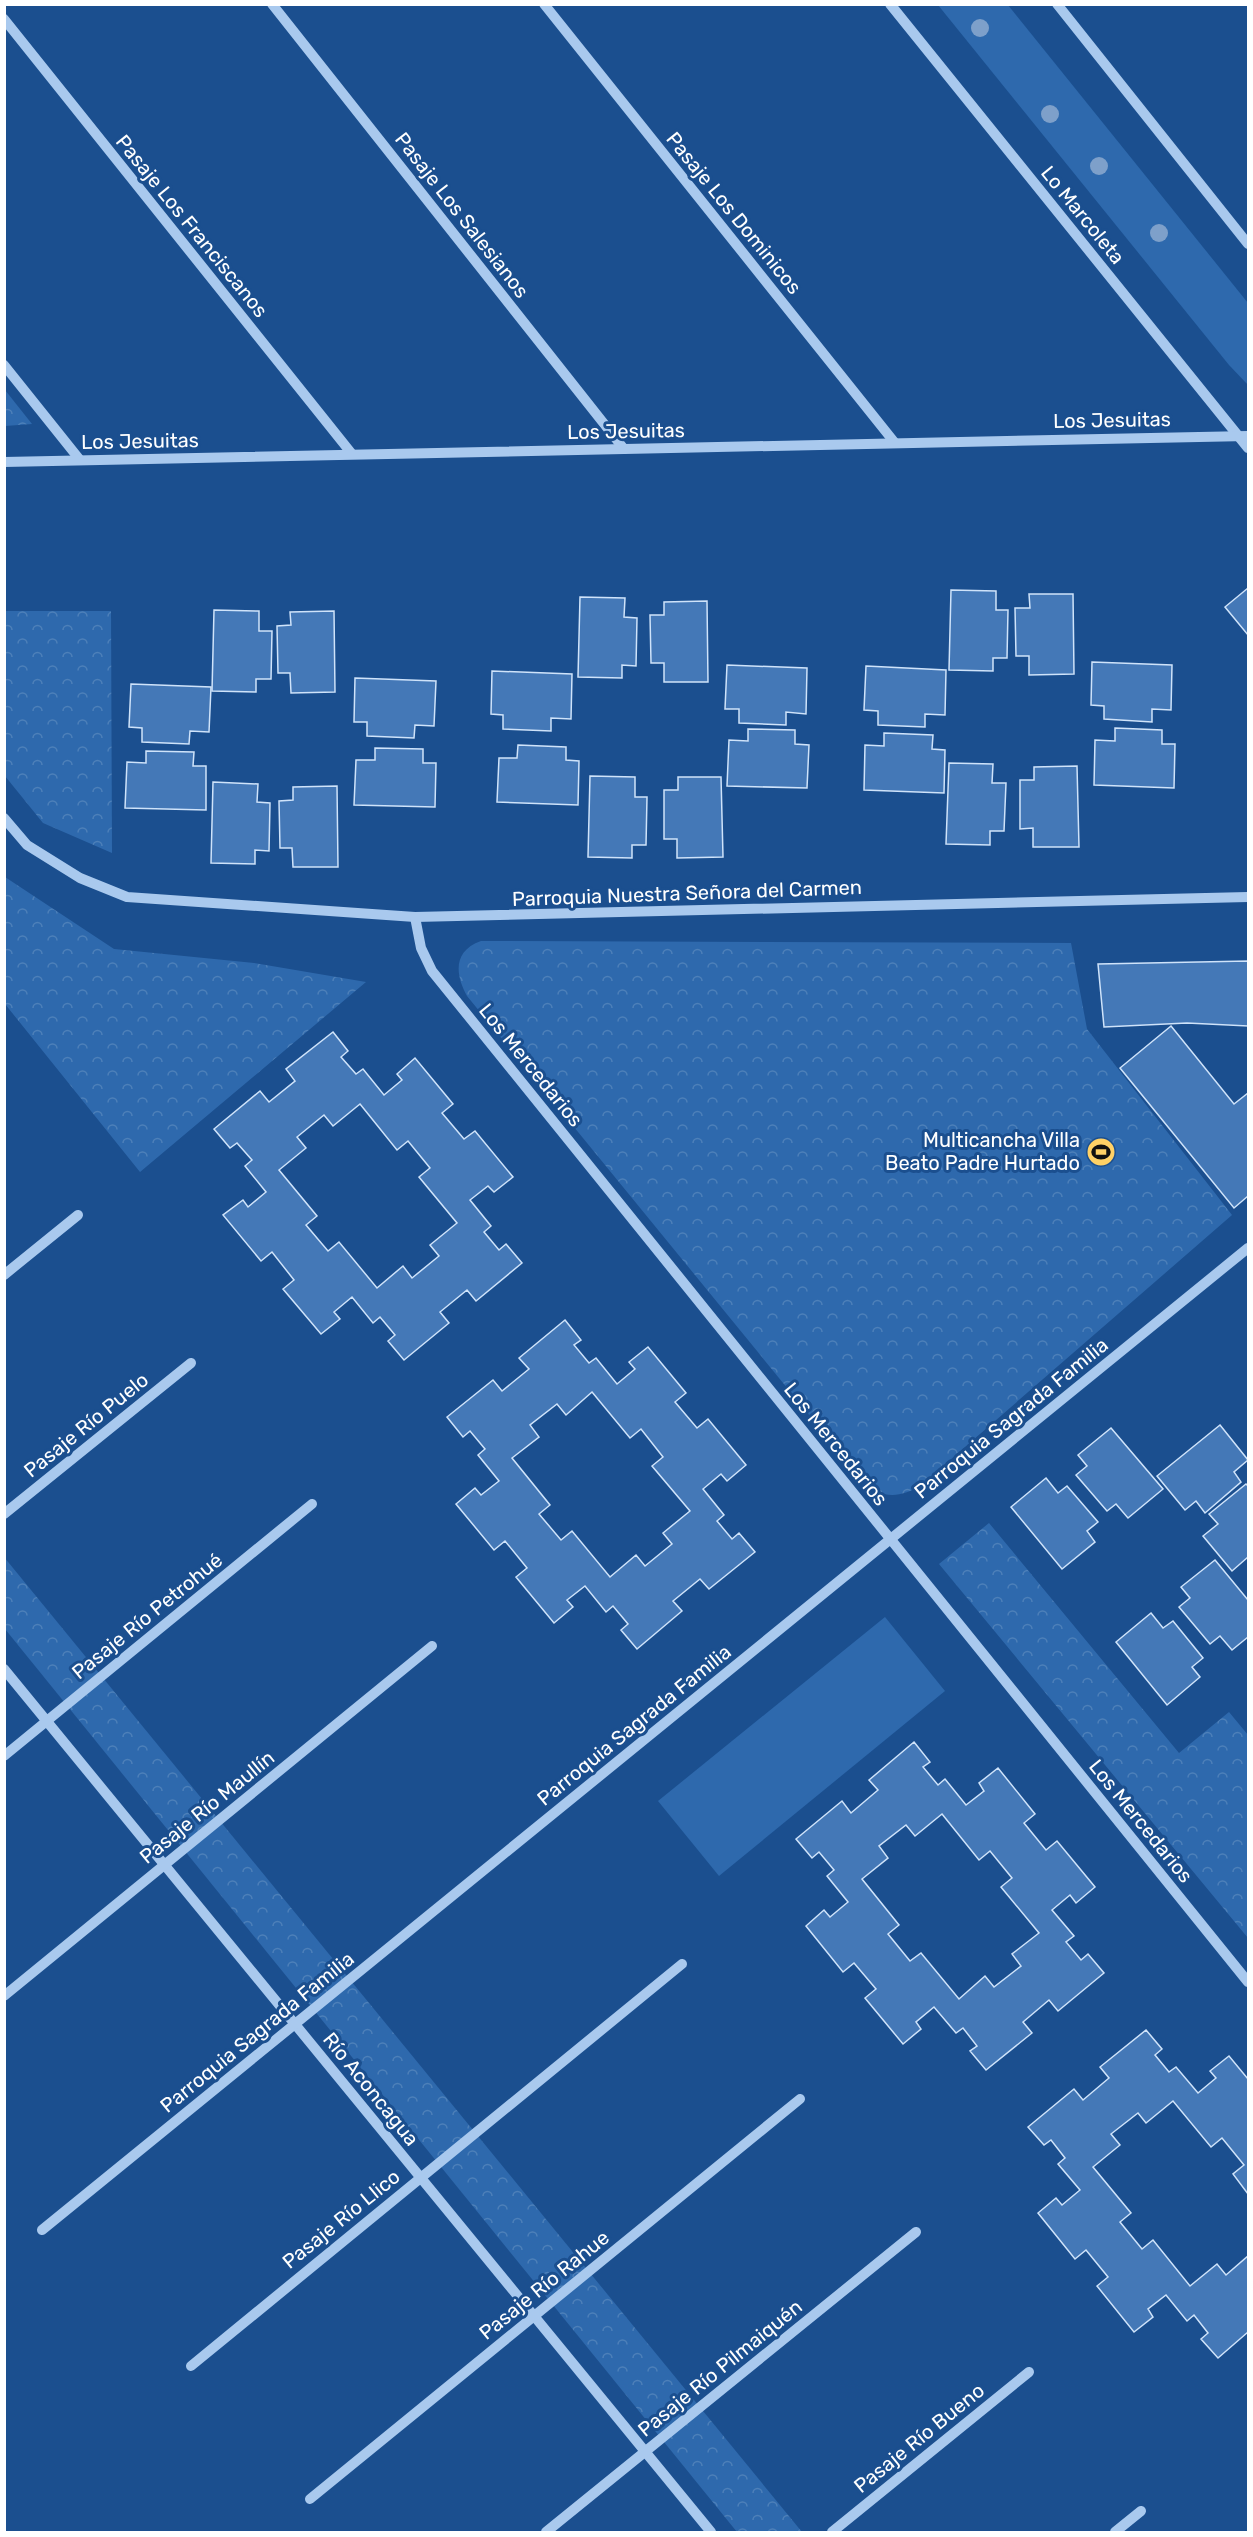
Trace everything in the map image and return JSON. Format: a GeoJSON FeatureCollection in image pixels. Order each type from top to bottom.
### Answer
{"type":"FeatureCollection","features":[{"type":"Feature","properties":{"kind":"street","name":"Pasaje Los Salesianos"},"geometry":{"type":"LineString","coordinates":[[272,4],[624,449]]}},
{"type":"Feature","properties":{"kind":"street","name":"Pasaje Los Dominicos"},"geometry":{"type":"LineString","coordinates":[[544,4],[895,443]]}},
{"type":"Feature","properties":{"kind":"street","name":"Lo Marcoleta"},"geometry":{"type":"LineString","coordinates":[[890,4],[1244,436],[1248,448]]}},
{"type":"Feature","properties":{"kind":"street"},"geometry":{"type":"LineString","coordinates":[[1057,4],[1248,244]]}},
{"type":"Feature","properties":{"kind":"street","name":"Pasaje Los Franciscanos"},"geometry":{"type":"LineString","coordinates":[[4,19],[352,454]]}},
{"type":"Feature","properties":{"kind":"street"},"geometry":{"type":"LineString","coordinates":[[4,365],[80,460]]}},
{"type":"Feature","properties":{"kind":"street","name":"Los Jesuitas"},"geometry":{"type":"LineString","coordinates":[[4,462],[1244,436]]}},
{"type":"Feature","properties":{"kind":"street","name":"Parroquia Nuestra Señora del Carmen"},"geometry":{"type":"LineString","coordinates":[[4,818],[27,845],[80,878],[127,897],[415,917],[1248,897]]}},
{"type":"Feature","properties":{"kind":"street","name":"Los Mercedarios"},"geometry":{"type":"LineString","coordinates":[[415,917],[421,948],[432,971],[1248,1982]]}},
{"type":"Feature","properties":{"kind":"street"},"geometry":{"type":"LineString","coordinates":[[4,1275],[78,1215]]}},
{"type":"Feature","properties":{"kind":"street","name":"Parroquia Sagrada Familia"},"geometry":{"type":"LineString","coordinates":[[42,2230],[1248,1248]]}},
{"type":"Feature","properties":{"kind":"street","name":"Pasaje Río Puelo"},"geometry":{"type":"LineString","coordinates":[[4,1514],[191,1363]]}},
{"type":"Feature","properties":{"kind":"street","name":"Pasaje Río Petrohué"},"geometry":{"type":"LineString","coordinates":[[4,1756],[312,1504]]}},
{"type":"Feature","properties":{"kind":"street","name":"Pasaje Río Maullín"},"geometry":{"type":"LineString","coordinates":[[4,1996],[432,1646]]}},
{"type":"Feature","properties":{"kind":"street","name":"Río Aconcagua"},"geometry":{"type":"LineString","coordinates":[[4,1669],[711,2532]]}},
{"type":"Feature","properties":{"kind":"street","name":"Pasaje Río Llico"},"geometry":{"type":"LineString","coordinates":[[191,2366],[682,1964]]}},
{"type":"Feature","properties":{"kind":"street","name":"Pasaje Río Rahue"},"geometry":{"type":"LineString","coordinates":[[310,2499],[801,2099]]}},
{"type":"Feature","properties":{"kind":"street","name":"Pasaje Río Pilmaiquén"},"geometry":{"type":"LineString","coordinates":[[546,2532],[916,2232]]}},
{"type":"Feature","properties":{"kind":"street","name":"Pasaje Río Bueno"},"geometry":{"type":"LineString","coordinates":[[832,2532],[1029,2372]]}},
{"type":"Feature","properties":{"kind":"street"},"geometry":{"type":"LineString","coordinates":[[1115,2532],[1141,2511]]}},
{"type":"Feature","properties":{"kind":"green space"},"geometry":{"type":"Polygon","coordinates":[[[938,5],[1008,5],[1248,303],[1248,385],[1229,365],[938,5]]]}},
{"type":"Feature","properties":{"kind":"green space"},"geometry":{"type":"Polygon","coordinates":[[[5,390],[32,424],[5,426],[5,390]]]}},
{"type":"Feature","properties":{"kind":"green space"},"geometry":{"type":"Polygon","coordinates":[[[5,611],[111,611],[112,853],[43,823],[5,776],[5,611]]]}},
{"type":"Feature","properties":{"kind":"green space"},"geometry":{"type":"Polygon","coordinates":[[[5,877],[114,949],[254,963],[366,982],[140,1172],[5,1004],[5,877]]]}},
{"type":"Feature","properties":{"kind":"green space"},"geometry":{"type":"Polygon","coordinates":[[[481,941],[1071,943],[1087,1029],[1232,1215],[920,1486],[905,1493],[884,1494],[870,1488],[864,1482],[467,996],[460,980],[459,964],[465,951],[481,941]]]}},
{"type":"Feature","properties":{"kind":"green space"},"geometry":{"type":"Polygon","coordinates":[[[989,1523],[1179,1753],[1229,1712],[1248,1735],[1248,1938],[939,1564],[989,1523]]]}},
{"type":"Feature","properties":{"kind":"green space"},"geometry":{"type":"Polygon","coordinates":[[[4,1557],[802,2532],[737,2532],[5,1629],[4,1557]]]}},
{"type":"Feature","properties":{"kind":"green space"},"geometry":{"type":"Polygon","coordinates":[[[885,1617],[945,1691],[719,1876],[658,1801],[885,1617]]]}},
{"type":"Feature","properties":{"kind":"building"},"geometry":{"type":"Polygon","coordinates":[[[1248,588],[1248,635],[1225,607],[1248,588]]]}},
{"type":"Feature","properties":{"kind":"building"},"geometry":{"type":"Polygon","coordinates":[[[951,590],[996,591],[996,610],[1008,610],[1007,658],[993,658],[993,671],[949,670],[951,590]]]}},
{"type":"Feature","properties":{"kind":"building"},"geometry":{"type":"Polygon","coordinates":[[[1029,594],[1073,594],[1074,674],[1029,675],[1029,656],[1016,656],[1015,608],[1030,608],[1029,594]]]}},
{"type":"Feature","properties":{"kind":"building"},"geometry":{"type":"Polygon","coordinates":[[[580,597],[625,598],[624,617],[637,618],[636,666],[622,665],[622,678],[578,677],[580,597]]]}},
{"type":"Feature","properties":{"kind":"building"},"geometry":{"type":"Polygon","coordinates":[[[707,601],[708,682],[664,682],[664,663],[651,663],[650,615],[664,615],[664,602],[707,601]]]}},
{"type":"Feature","properties":{"kind":"building"},"geometry":{"type":"Polygon","coordinates":[[[214,610],[259,611],[259,631],[272,631],[271,679],[256,679],[256,692],[212,691],[214,610]]]}},
{"type":"Feature","properties":{"kind":"building"},"geometry":{"type":"Polygon","coordinates":[[[334,611],[335,692],[291,693],[290,673],[278,673],[277,626],[291,625],[290,612],[334,611]]]}},
{"type":"Feature","properties":{"kind":"building"},"geometry":{"type":"Polygon","coordinates":[[[1092,662],[1172,665],[1171,710],[1152,709],[1152,722],[1104,719],[1104,706],[1091,705],[1092,662]]]}},
{"type":"Feature","properties":{"kind":"building"},"geometry":{"type":"Polygon","coordinates":[[[727,665],[807,668],[806,714],[786,712],[786,725],[739,723],[739,709],[725,709],[727,665]]]}},
{"type":"Feature","properties":{"kind":"building"},"geometry":{"type":"Polygon","coordinates":[[[866,666],[946,670],[945,715],[925,714],[925,727],[878,725],[878,711],[864,710],[866,666]]]}},
{"type":"Feature","properties":{"kind":"building"},"geometry":{"type":"Polygon","coordinates":[[[492,671],[572,674],[571,719],[551,718],[551,731],[503,729],[503,715],[491,714],[492,671]]]}},
{"type":"Feature","properties":{"kind":"building"},"geometry":{"type":"Polygon","coordinates":[[[355,678],[436,681],[434,726],[415,725],[414,738],[367,736],[367,722],[354,722],[355,678]]]}},
{"type":"Feature","properties":{"kind":"building"},"geometry":{"type":"Polygon","coordinates":[[[131,684],[211,687],[209,732],[190,731],[189,744],[142,742],[142,728],[129,727],[131,684]]]}},
{"type":"Feature","properties":{"kind":"building"},"geometry":{"type":"Polygon","coordinates":[[[1115,728],[1162,730],[1162,744],[1175,744],[1174,788],[1094,785],[1095,740],[1115,741],[1115,728]]]}},
{"type":"Feature","properties":{"kind":"building"},"geometry":{"type":"Polygon","coordinates":[[[748,729],[795,730],[795,744],[809,745],[807,788],[727,786],[729,740],[748,741],[748,729]]]}},
{"type":"Feature","properties":{"kind":"building"},"geometry":{"type":"Polygon","coordinates":[[[884,733],[933,735],[932,749],[945,750],[944,793],[864,790],[865,745],[884,746],[884,733]]]}},
{"type":"Feature","properties":{"kind":"building"},"geometry":{"type":"Polygon","coordinates":[[[518,745],[566,747],[566,760],[579,761],[578,805],[497,802],[499,758],[517,758],[518,745]]]}},
{"type":"Feature","properties":{"kind":"building"},"geometry":{"type":"Polygon","coordinates":[[[375,748],[423,749],[423,763],[436,763],[435,807],[354,805],[356,760],[375,760],[375,748]]]}},
{"type":"Feature","properties":{"kind":"building"},"geometry":{"type":"Polygon","coordinates":[[[146,751],[194,752],[193,766],[206,766],[206,810],[125,808],[127,762],[146,763],[146,751]]]}},
{"type":"Feature","properties":{"kind":"building"},"geometry":{"type":"Polygon","coordinates":[[[949,763],[993,764],[992,783],[1006,783],[1004,831],[990,831],[990,845],[946,844],[949,763]]]}},
{"type":"Feature","properties":{"kind":"building"},"geometry":{"type":"Polygon","coordinates":[[[1077,766],[1079,847],[1033,847],[1033,828],[1020,829],[1020,780],[1034,780],[1034,767],[1077,766]]]}},
{"type":"Feature","properties":{"kind":"building"},"geometry":{"type":"Polygon","coordinates":[[[590,776],[635,777],[635,797],[647,797],[646,845],[632,845],[632,858],[588,857],[590,776]]]}},
{"type":"Feature","properties":{"kind":"building"},"geometry":{"type":"Polygon","coordinates":[[[678,777],[721,777],[723,857],[677,858],[677,839],[664,839],[664,790],[678,790],[678,777]]]}},
{"type":"Feature","properties":{"kind":"building"},"geometry":{"type":"Polygon","coordinates":[[[213,782],[258,784],[257,802],[270,803],[269,851],[255,850],[255,864],[211,863],[213,782]]]}},
{"type":"Feature","properties":{"kind":"building"},"geometry":{"type":"Polygon","coordinates":[[[337,786],[338,867],[293,867],[292,848],[280,848],[279,801],[293,800],[293,787],[337,786]]]}},
{"type":"Feature","properties":{"kind":"building"},"geometry":{"type":"Polygon","coordinates":[[[1248,961],[1248,1026],[1187,1023],[1104,1027],[1098,964],[1248,961]]]}},
{"type":"Feature","properties":{"kind":"building"},"geometry":{"type":"Polygon","coordinates":[[[1171,1026],[1234,1104],[1248,1093],[1248,1196],[1234,1208],[1120,1068],[1171,1026]]]}},
{"type":"Feature","properties":{"kind":"building"},"geometry":{"type":"Polygon","coordinates":[[[333,1032],[348,1051],[341,1057],[356,1074],[363,1069],[384,1095],[402,1080],[397,1074],[415,1058],[453,1104],[442,1113],[464,1139],[475,1131],[513,1177],[494,1192],[488,1186],[470,1200],[491,1226],[484,1232],[499,1250],[506,1244],[522,1263],[476,1301],[467,1290],[440,1312],[449,1323],[404,1360],[388,1341],[395,1335],[380,1317],[373,1323],[352,1297],[334,1312],[340,1319],[321,1334],[283,1289],[294,1280],[272,1252],[261,1261],[223,1215],[243,1200],[248,1207],[266,1192],[245,1166],[252,1160],[237,1143],[230,1148],[214,1129],[260,1091],[269,1102],[295,1081],[286,1069],[333,1032]],[[360,1104],[333,1126],[324,1115],[297,1137],[306,1148],[279,1170],[317,1216],[306,1225],[328,1251],[339,1242],[377,1288],[403,1266],[412,1278],[439,1256],[430,1245],[457,1223],[419,1177],[430,1168],[408,1141],[397,1150],[360,1104]]]}},
{"type":"Feature","properties":{"kind":"building"},"geometry":{"type":"Polygon","coordinates":[[[565,1320],[581,1340],[574,1345],[589,1363],[596,1358],[617,1384],[635,1369],[629,1362],[648,1347],[686,1393],[675,1402],[697,1428],[708,1419],[746,1465],[727,1481],[721,1474],[703,1489],[724,1515],[717,1521],[732,1539],[739,1533],[755,1552],[709,1589],[700,1579],[673,1601],[682,1611],[637,1649],[621,1630],[628,1624],[613,1606],[606,1612],[585,1586],[567,1600],[573,1607],[554,1623],[516,1577],[527,1568],[505,1541],[494,1550],[456,1504],[475,1488],[481,1495],[499,1481],[478,1455],[485,1449],[470,1431],[463,1437],[447,1417],[493,1380],[502,1391],[529,1369],[519,1358],[565,1320]],[[592,1392],[566,1415],[557,1404],[530,1425],[539,1437],[512,1458],[550,1505],[539,1514],[561,1540],[572,1531],[610,1577],[636,1555],[645,1566],[672,1544],[663,1533],[690,1511],[652,1466],[663,1457],[641,1429],[630,1438],[592,1392]]]}},
{"type":"Feature","properties":{"kind":"building"},"geometry":{"type":"Polygon","coordinates":[[[1220,1425],[1248,1460],[1234,1472],[1241,1482],[1205,1513],[1196,1501],[1185,1510],[1157,1476],[1220,1425]]]}},
{"type":"Feature","properties":{"kind":"building"},"geometry":{"type":"Polygon","coordinates":[[[1111,1428],[1163,1489],[1128,1518],[1116,1504],[1107,1511],[1076,1475],[1087,1466],[1078,1455],[1111,1428]]]}},
{"type":"Feature","properties":{"kind":"building"},"geometry":{"type":"Polygon","coordinates":[[[1046,1478],[1058,1493],[1067,1486],[1098,1522],[1087,1531],[1095,1542],[1062,1569],[1011,1507],[1046,1478]]]}},
{"type":"Feature","properties":{"kind":"building"},"geometry":{"type":"Polygon","coordinates":[[[1246,1484],[1248,1486],[1248,1557],[1232,1571],[1203,1536],[1218,1524],[1209,1514],[1246,1484]]]}},
{"type":"Feature","properties":{"kind":"building"},"geometry":{"type":"Polygon","coordinates":[[[1215,1560],[1248,1600],[1248,1637],[1232,1650],[1220,1636],[1210,1644],[1179,1607],[1190,1598],[1181,1587],[1215,1560]]]}},
{"type":"Feature","properties":{"kind":"building"},"geometry":{"type":"Polygon","coordinates":[[[1151,1613],[1163,1628],[1173,1621],[1203,1658],[1192,1667],[1200,1677],[1167,1705],[1116,1642],[1151,1613]]]}},
{"type":"Feature","properties":{"kind":"building"},"geometry":{"type":"Polygon","coordinates":[[[914,1742],[930,1762],[923,1767],[938,1785],[945,1779],[966,1805],[984,1791],[979,1783],[998,1768],[1035,1814],[1024,1823],[1046,1850],[1057,1841],[1095,1887],[1076,1903],[1070,1895],[1052,1910],[1074,1936],[1066,1942],[1081,1960],[1088,1954],[1104,1973],[1058,2011],[1049,2000],[1023,2022],[1032,2033],[986,2070],[970,2051],[977,2046],[963,2028],[956,2033],[934,2007],[916,2022],[921,2029],[903,2044],[865,1998],[876,1989],[854,1963],[843,1972],[806,1926],[824,1910],[830,1917],[848,1902],[827,1876],[834,1870],[819,1852],[812,1858],[796,1839],[842,1801],[851,1813],[878,1790],[869,1780],[914,1742]],[[942,1814],[915,1836],[906,1825],[879,1846],[888,1858],[862,1879],[899,1925],[888,1934],[910,1961],[921,1953],[959,1999],[985,1976],[994,1987],[1021,1966],[1012,1954],[1039,1933],[1001,1887],[1012,1878],[990,1851],[979,1860],[942,1814]]]}},
{"type":"Feature","properties":{"kind":"building"},"geometry":{"type":"Polygon","coordinates":[[[1146,2030],[1162,2049],[1155,2055],[1169,2072],[1176,2067],[1198,2093],[1216,2078],[1210,2071],[1229,2056],[1248,2079],[1248,2194],[1233,2174],[1244,2165],[1222,2138],[1211,2147],[1173,2101],[1146,2123],[1138,2113],[1111,2134],[1120,2145],[1093,2167],[1131,2213],[1120,2222],[1142,2249],[1153,2240],[1190,2286],[1217,2264],[1226,2275],[1248,2256],[1248,2332],[1218,2358],[1201,2339],[1208,2333],[1194,2315],[1187,2321],[1166,2295],[1148,2309],[1153,2317],[1134,2332],[1097,2286],[1108,2277],[1086,2250],[1075,2259],[1038,2213],[1056,2198],[1062,2205],[1080,2190],[1058,2164],[1065,2158],[1051,2140],[1044,2145],[1028,2127],[1074,2089],[1083,2100],[1109,2078],[1100,2067],[1146,2030]]]}},
{"type":"Feature","properties":{"kind":"place","name":"Multicancha Villa Beato Padre Hurtado"},"geometry":{"type":"Point","coordinates":[1101,1152]}}]}
